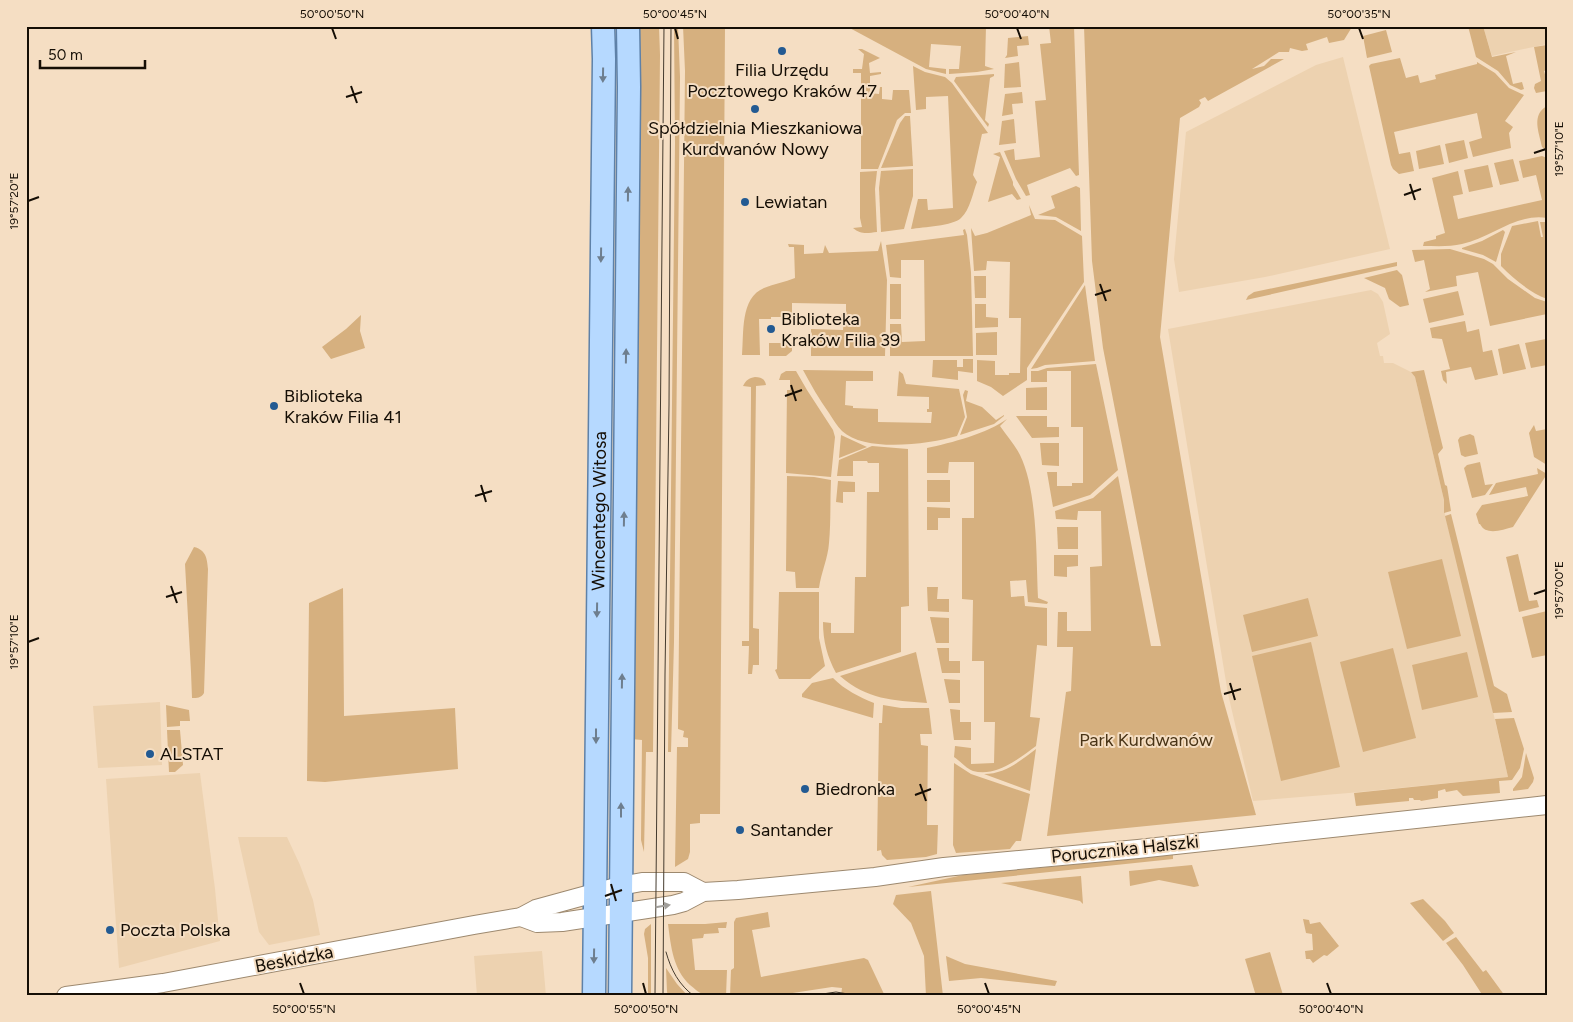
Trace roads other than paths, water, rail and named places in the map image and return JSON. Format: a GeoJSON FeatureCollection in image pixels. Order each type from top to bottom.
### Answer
{"type":"FeatureCollection","features":[{"type":"Feature","properties":{"kind":"main road","name":"Wincentego Witosa"},"geometry":{"type":"LineString","coordinates":[[594,996],[604,59],[602,26]]}},
{"type":"Feature","properties":{"kind":"main road","name":"Wincentego Witosa"},"geometry":{"type":"LineString","coordinates":[[620,996],[629,97],[628,26]]}},
{"type":"Feature","properties":{"kind":"street","name":"Porucznika Halszki"},"geometry":{"type":"LineString","coordinates":[[595,917],[684,902],[703,892],[875,877],[944,867],[1138,849],[1547,805]]}},
{"type":"Feature","properties":{"kind":"street","name":"Porucznika Halszki"},"geometry":{"type":"LineString","coordinates":[[620,886],[642,882],[684,882],[703,892]]}},
{"type":"Feature","properties":{"kind":"street","name":"Beskidzka"},"geometry":{"type":"LineString","coordinates":[[66,996],[164,983],[474,924],[521,917],[536,909],[620,886]]}},
{"type":"Feature","properties":{"kind":"street","name":"Beskidzka"},"geometry":{"type":"LineString","coordinates":[[521,917],[537,923],[562,922],[595,917]]}},
{"type":"Feature","properties":{"kind":"tram line"},"geometry":{"type":"LineString","coordinates":[[655,996],[664,26]]}},
{"type":"Feature","properties":{"kind":"tram line"},"geometry":{"type":"LineString","coordinates":[[663,996],[671,26]]}},
{"type":"Feature","properties":{"kind":"tram line"},"geometry":{"type":"LineString","coordinates":[[666,952],[676,977],[694,996]]}},
{"type":"Feature","properties":{"kind":"tram line"},"geometry":{"type":"LineString","coordinates":[[809,996],[836,992],[860,996]]}},
{"type":"Feature","properties":{"kind":"place","name":"Filia Urzędu Pocztowego Kraków 47"},"geometry":{"type":"Point","coordinates":[782,51]}},
{"type":"Feature","properties":{"kind":"place","name":"Spółdzielnia Mieszkaniowa Kurdwanów Nowy"},"geometry":{"type":"Point","coordinates":[755,109]}},
{"type":"Feature","properties":{"kind":"place","name":"Lewiatan"},"geometry":{"type":"Point","coordinates":[745,202]}},
{"type":"Feature","properties":{"kind":"place","name":"Biblioteka Kraków Filia 39"},"geometry":{"type":"Point","coordinates":[771,329]}},
{"type":"Feature","properties":{"kind":"place","name":"Biblioteka Kraków Filia 41"},"geometry":{"type":"Point","coordinates":[274,406]}},
{"type":"Feature","properties":{"kind":"place","name":"ALSTAT"},"geometry":{"type":"Point","coordinates":[150,754]}},
{"type":"Feature","properties":{"kind":"place","name":"Biedronka"},"geometry":{"type":"Point","coordinates":[805,789]}},
{"type":"Feature","properties":{"kind":"place","name":"Santander"},"geometry":{"type":"Point","coordinates":[740,830]}},
{"type":"Feature","properties":{"kind":"place","name":"Poczta Polska"},"geometry":{"type":"Point","coordinates":[110,930]}},
{"type":"Feature","properties":{"kind":"park label","name":"Park Kurdwanów"},"geometry":{"type":"Point","coordinates":[1146,740]}}]}
